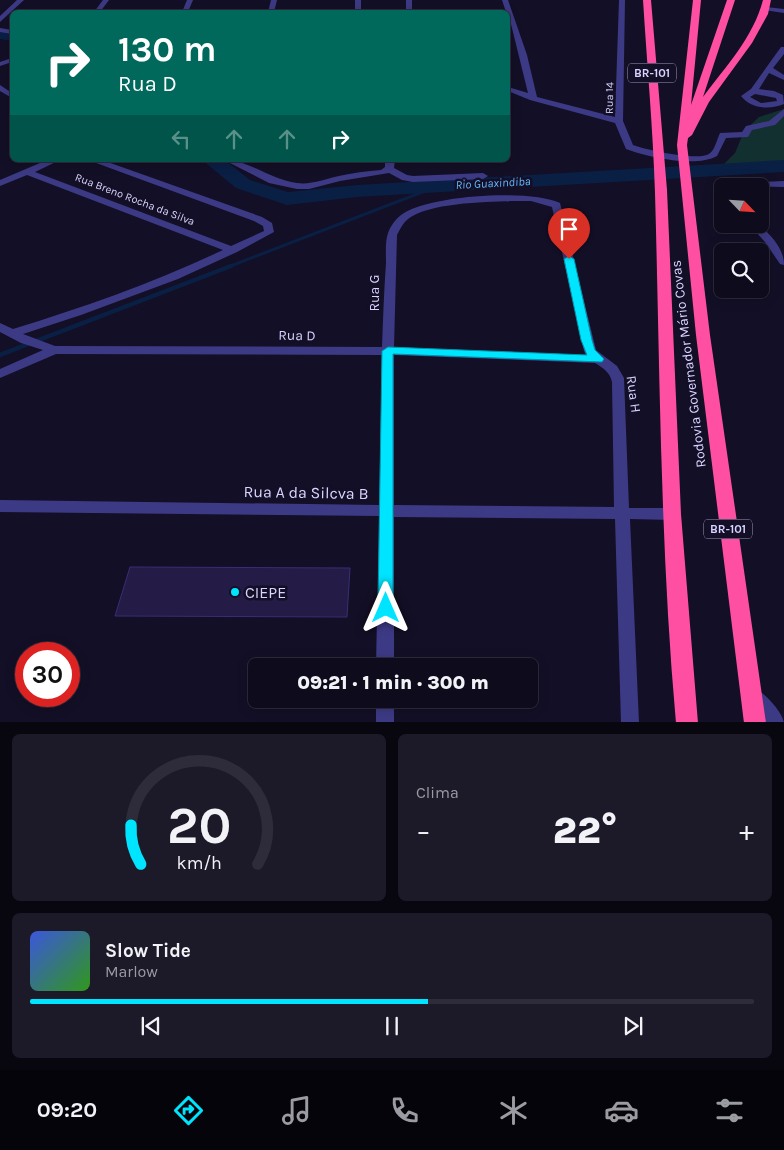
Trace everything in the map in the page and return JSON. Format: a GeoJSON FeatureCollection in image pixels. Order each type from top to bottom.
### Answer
{"type":"FeatureCollection","features":[{"type":"Feature","properties":{"kind":"highway","name":"Rodovia Governador Mário Covas"},"geometry":{"type":"LineString","coordinates":[[647,0],[656,146],[661,190],[672,514],[682,674],[687,722]]}},
{"type":"Feature","properties":{"kind":"highway","name":"Rodovia Governador Mário Covas"},"geometry":{"type":"LineString","coordinates":[[697,0],[682,145],[689,193],[703,335],[754,722]]}},
{"type":"Feature","properties":{"kind":"highway","name":"BR-101"},"geometry":{"type":"LineString","coordinates":[[682,145],[731,0]]}},
{"type":"Feature","properties":{"kind":"highway"},"geometry":{"type":"LineString","coordinates":[[682,145],[697,114],[750,39],[767,5]]}},
{"type":"Feature","properties":{"kind":"street"},"geometry":{"type":"LineString","coordinates":[[11,10],[22,0]]}},
{"type":"Feature","properties":{"kind":"street","name":"Rua 14"},"geometry":{"type":"LineString","coordinates":[[622,0],[619,121],[629,147],[647,153],[695,157],[709,156],[715,153],[722,135],[745,135],[750,128],[772,123],[784,111]]}},
{"type":"Feature","properties":{"kind":"street"},"geometry":{"type":"LineString","coordinates":[[767,5],[784,12]]}},
{"type":"Feature","properties":{"kind":"street"},"geometry":{"type":"LineString","coordinates":[[0,20],[10,11]]}},
{"type":"Feature","properties":{"kind":"street"},"geometry":{"type":"LineString","coordinates":[[510,15],[523,55],[533,98]]}},
{"type":"Feature","properties":{"kind":"street"},"geometry":{"type":"LineString","coordinates":[[754,91],[768,69],[781,56],[784,48]]}},
{"type":"Feature","properties":{"kind":"street"},"geometry":{"type":"LineString","coordinates":[[768,69],[784,78]]}},
{"type":"Feature","properties":{"kind":"street"},"geometry":{"type":"LineString","coordinates":[[510,90],[533,98],[619,121]]}},
{"type":"Feature","properties":{"kind":"street"},"geometry":{"type":"LineString","coordinates":[[510,99],[533,98]]}},
{"type":"Feature","properties":{"kind":"street"},"geometry":{"type":"LineString","coordinates":[[0,183],[50,162]]}},
{"type":"Feature","properties":{"kind":"street"},"geometry":{"type":"LineString","coordinates":[[14,333],[146,288],[268,234],[270,230],[268,225],[258,219],[99,162]]}},
{"type":"Feature","properties":{"kind":"street"},"geometry":{"type":"LineString","coordinates":[[233,162],[272,181],[297,186],[309,186],[390,165],[405,178],[413,179],[483,176]]}},
{"type":"Feature","properties":{"kind":"street"},"geometry":{"type":"LineString","coordinates":[[0,171],[12,178]]}},
{"type":"Feature","properties":{"kind":"street","name":"Rua Breno Rocha da Silva"},"geometry":{"type":"LineString","coordinates":[[28,172],[233,250]]}},
{"type":"Feature","properties":{"kind":"street"},"geometry":{"type":"LineString","coordinates":[[769,185],[784,184]]}},
{"type":"Feature","properties":{"kind":"street","name":"Rua H"},"geometry":{"type":"LineString","coordinates":[[392,235],[400,220],[414,212],[432,206],[501,199],[540,198],[552,201],[558,205],[586,340],[590,351],[598,359],[611,367],[618,380],[621,411],[622,514],[630,667],[630,722]]}},
{"type":"Feature","properties":{"kind":"street"},"geometry":{"type":"LineString","coordinates":[[763,233],[770,240],[784,262]]}},
{"type":"Feature","properties":{"kind":"street","name":"Rua G"},"geometry":{"type":"LineString","coordinates":[[385,658],[388,351],[392,235]]}},
{"type":"Feature","properties":{"kind":"street","name":"Rua D"},"geometry":{"type":"LineString","coordinates":[[0,327],[25,340],[54,350],[388,351],[598,359]]}},
{"type":"Feature","properties":{"kind":"street"},"geometry":{"type":"LineString","coordinates":[[0,374],[54,350]]}},
{"type":"Feature","properties":{"kind":"street","name":"Rua A da Silcva B"},"geometry":{"type":"LineString","coordinates":[[0,506],[672,514]]}},
{"type":"Feature","properties":{"kind":"street"},"geometry":{"type":"LineString","coordinates":[[750,692],[776,722]]}},
{"type":"Feature","properties":{"kind":"street"},"geometry":{"type":"LineString","coordinates":[[384,722],[385,708]]}},
{"type":"Feature","properties":{"kind":"green space"},"geometry":{"type":"Polygon","coordinates":[[[784,109],[784,166],[721,167],[735,153],[744,131],[759,117],[784,109]]]}},
{"type":"Feature","properties":{"kind":"building","name":"CIEPE"},"geometry":{"type":"Polygon","coordinates":[[[130,567],[350,568],[347,617],[115,616],[130,567]]]}},
{"type":"Feature","properties":{"kind":"waterway","name":"Rio Guaxindiba"},"geometry":{"type":"LineString","coordinates":[[0,34],[10,36]]}},
{"type":"Feature","properties":{"kind":"waterway","name":"Rio Guaxindiba"},"geometry":{"type":"LineString","coordinates":[[215,162],[243,184],[287,199],[357,191],[784,166]]}},
{"type":"Feature","properties":{"kind":"waterway"},"geometry":{"type":"LineString","coordinates":[[228,267],[438,186]]}},
{"type":"Feature","properties":{"kind":"waterway"},"geometry":{"type":"LineString","coordinates":[[0,355],[231,266]]}},
{"type":"Feature","properties":{"kind":"place","name":"CIEPE"},"geometry":{"type":"Point","coordinates":[235,592]}},
{"type":"Feature","properties":{"kind":"route"},"geometry":{"type":"LineString","coordinates":[[386,608],[388,351],[598,359],[593,356],[586,340],[569,259]]}}]}
